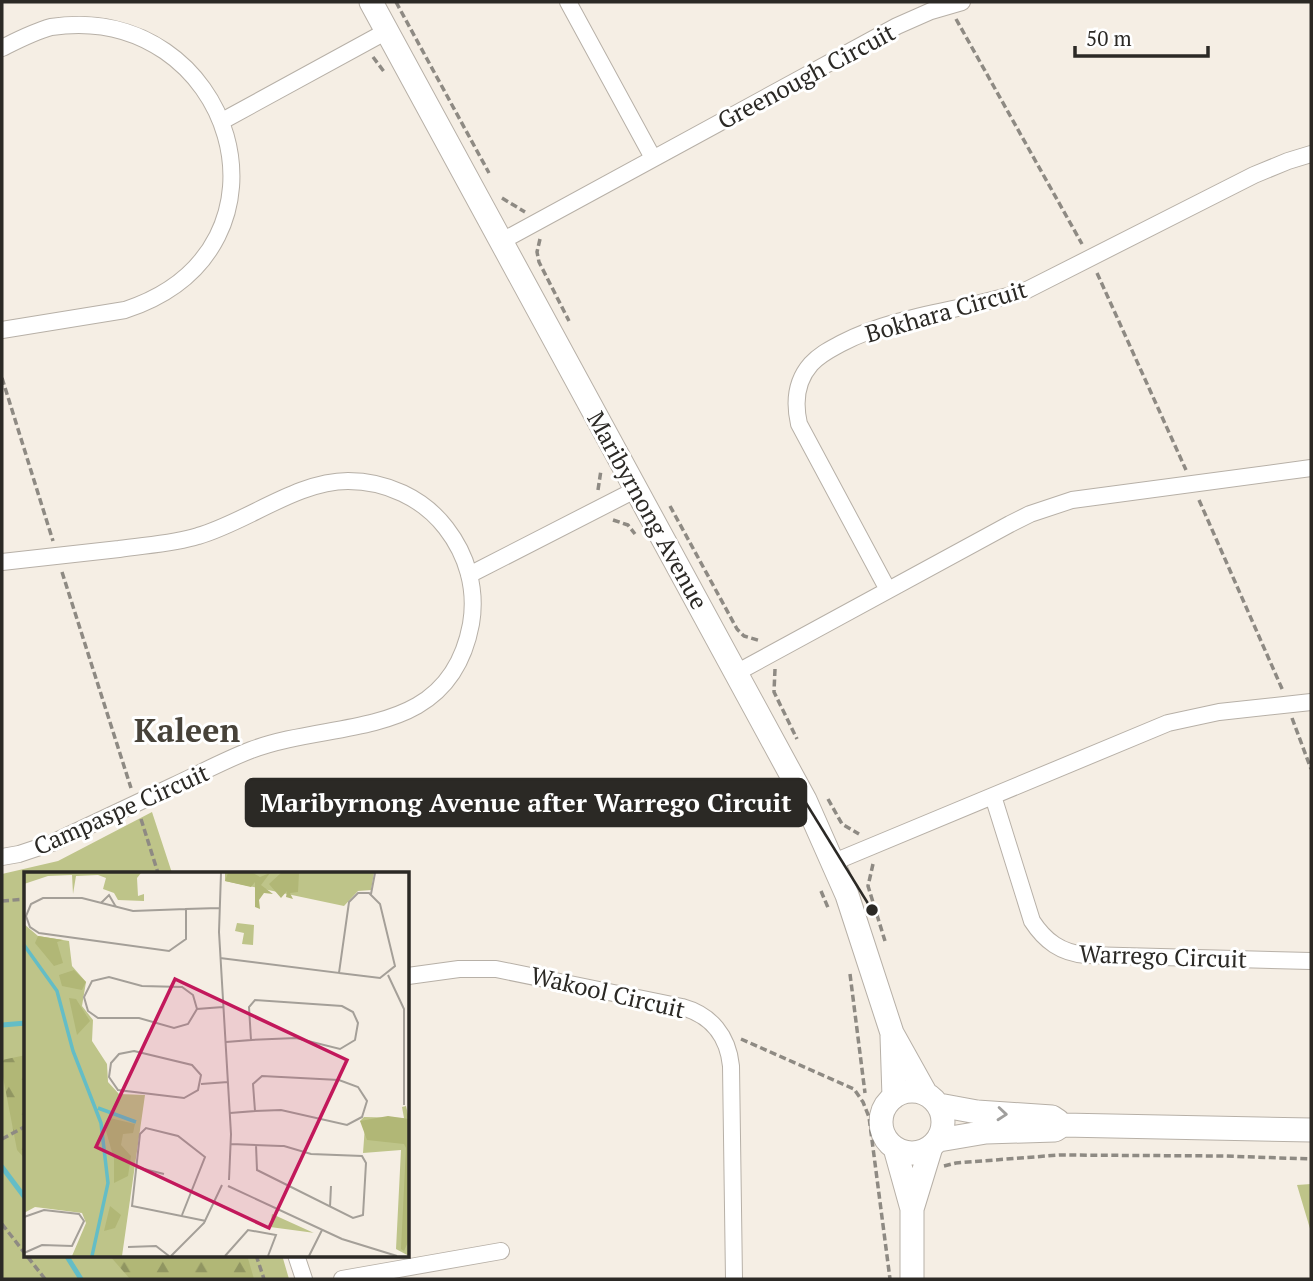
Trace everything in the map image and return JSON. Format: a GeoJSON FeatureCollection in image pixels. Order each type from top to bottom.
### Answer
{"type":"FeatureCollection","features":[{"type":"Feature","properties":{"kind":"street","name":"Maribyrnong Avenue"},"geometry":{"type":"LineString","coordinates":[[371,2],[805,800],[834,862],[859,929],[892,1033],[933,1100]]}},
{"type":"Feature","properties":{"kind":"street"},"geometry":{"type":"LineString","coordinates":[[568,2],[653,158]]}},
{"type":"Feature","properties":{"kind":"street","name":"Greenough Circuit"},"geometry":{"type":"LineString","coordinates":[[502,241],[897,26],[955,3]]}},
{"type":"Feature","properties":{"kind":"street"},"geometry":{"type":"LineString","coordinates":[[2,48],[35,32],[67,24],[100,24],[132,30],[162,44],[188,65],[209,90],[224,120],[232,153],[228,205],[212,244],[185,277],[157,297],[125,310],[2,330]]}},
{"type":"Feature","properties":{"kind":"street"},"geometry":{"type":"LineString","coordinates":[[224,120],[387,31]]}},
{"type":"Feature","properties":{"kind":"street","name":"Bokhara Circuit"},"geometry":{"type":"LineString","coordinates":[[888,590],[799,424],[796,403],[800,383],[804,373],[818,357],[897,321],[1007,297],[1047,281],[1254,175],[1311,155]]}},
{"type":"Feature","properties":{"kind":"street"},"geometry":{"type":"LineString","coordinates":[[736,673],[1010,524],[1050,506],[1094,496],[1311,468]]}},
{"type":"Feature","properties":{"kind":"street","name":"Campaspe Circuit"},"geometry":{"type":"LineString","coordinates":[[2,562],[160,544],[197,536],[314,487],[360,481],[404,494],[430,510],[441,521],[466,560],[472,606],[463,650],[452,670],[438,688],[415,707],[387,720],[292,739],[253,750],[36,850],[2,857]]}},
{"type":"Feature","properties":{"kind":"street"},"geometry":{"type":"LineString","coordinates":[[469,575],[635,490]]}},
{"type":"Feature","properties":{"kind":"street"},"geometry":{"type":"LineString","coordinates":[[834,862],[1168,723],[1202,714],[1311,702]]}},
{"type":"Feature","properties":{"kind":"street","name":"Warrego Circuit"},"geometry":{"type":"LineString","coordinates":[[993,796],[1032,921],[1043,936],[1058,948],[1086,955],[1311,961]]}},
{"type":"Feature","properties":{"kind":"street","name":"Wakool Circuit"},"geometry":{"type":"LineString","coordinates":[[410,976],[478,968],[505,970],[682,1007],[701,1015],[717,1028],[727,1046],[731,1066],[734,1279]]}},
{"type":"Feature","properties":{"kind":"street","name":"Maribyrnong Avenue"},"geometry":{"type":"LineString","coordinates":[[892,1033],[894,1097]]}},
{"type":"Feature","properties":{"kind":"street"},"geometry":{"type":"LineString","coordinates":[[1063,1125],[1052,1117],[977,1112],[909,1091],[894,1097],[883,1111],[881,1127],[888,1142],[895,1148],[913,1154],[936,1151],[986,1132],[1055,1130],[1063,1125],[1311,1130]]}},
{"type":"Feature","properties":{"kind":"street"},"geometry":{"type":"LineString","coordinates":[[912,1209],[936,1151],[944,1123],[933,1100]]}},
{"type":"Feature","properties":{"kind":"street"},"geometry":{"type":"LineString","coordinates":[[895,1148],[912,1209],[912,1279]]}},
{"type":"Feature","properties":{"kind":"street"},"geometry":{"type":"LineString","coordinates":[[342,1279],[502,1251]]}},
{"type":"Feature","properties":{"kind":"street"},"geometry":{"type":"LineString","coordinates":[[296,1256],[304,1279]]}},
{"type":"Feature","properties":{"kind":"path"},"geometry":{"type":"LineString","coordinates":[[396,2],[491,177]]}},
{"type":"Feature","properties":{"kind":"path"},"geometry":{"type":"LineString","coordinates":[[955,3],[1090,259],[1192,483],[1288,705],[1311,769]]}},
{"type":"Feature","properties":{"kind":"path"},"geometry":{"type":"LineString","coordinates":[[367,42],[376,63],[387,75]]}},
{"type":"Feature","properties":{"kind":"path"},"geometry":{"type":"LineString","coordinates":[[498,189],[504,201],[527,213],[541,234],[537,252],[539,262],[575,332]]}},
{"type":"Feature","properties":{"kind":"path"},"geometry":{"type":"LineString","coordinates":[[2,378],[158,872]]}},
{"type":"Feature","properties":{"kind":"path"},"geometry":{"type":"LineString","coordinates":[[599,462],[602,475],[597,496],[610,519],[628,525],[638,537]]}},
{"type":"Feature","properties":{"kind":"path"},"geometry":{"type":"LineString","coordinates":[[668,502],[737,629],[744,636],[765,645],[775,663],[773,681],[777,702],[802,750]]}},
{"type":"Feature","properties":{"kind":"path"},"geometry":{"type":"LineString","coordinates":[[776,793],[794,828]]}},
{"type":"Feature","properties":{"kind":"path"},"geometry":{"type":"LineString","coordinates":[[825,793],[842,824],[864,836],[869,848],[873,863],[868,886],[888,950]]}},
{"type":"Feature","properties":{"kind":"path"},"geometry":{"type":"LineString","coordinates":[[819,885],[832,919]]}},
{"type":"Feature","properties":{"kind":"path"},"geometry":{"type":"LineString","coordinates":[[2,901],[24,899]]}},
{"type":"Feature","properties":{"kind":"path"},"geometry":{"type":"LineString","coordinates":[[850,972],[865,1093]]}},
{"type":"Feature","properties":{"kind":"path"},"geometry":{"type":"LineString","coordinates":[[717,1028],[854,1089],[863,1102],[869,1117],[890,1279]]}},
{"type":"Feature","properties":{"kind":"path"},"geometry":{"type":"LineString","coordinates":[[2,1139],[24,1127]]}},
{"type":"Feature","properties":{"kind":"path"},"geometry":{"type":"LineString","coordinates":[[936,1151],[956,1163],[1059,1155],[1311,1159]]}},
{"type":"Feature","properties":{"kind":"path"},"geometry":{"type":"LineString","coordinates":[[2,1224],[24,1252]]}},
{"type":"Feature","properties":{"kind":"path"},"geometry":{"type":"LineString","coordinates":[[27,1256],[45,1279]]}},
{"type":"Feature","properties":{"kind":"path"},"geometry":{"type":"LineString","coordinates":[[256,1256],[264,1279]]}},
{"type":"Feature","properties":{"kind":"green space"},"geometry":{"type":"Polygon","coordinates":[[[152,812],[172,872],[24,872],[24,1256],[282,1256],[289,1279],[2,1279],[2,874],[58,861],[152,812]]]}},
{"type":"Feature","properties":{"kind":"green space"},"geometry":{"type":"Polygon","coordinates":[[[24,1055],[24,1158],[17,1150],[2,1060],[24,1055]]]}},
{"type":"Feature","properties":{"kind":"green space"},"geometry":{"type":"Polygon","coordinates":[[[1311,1184],[1311,1232],[1297,1185],[1311,1184]]]}},
{"type":"Feature","properties":{"kind":"green space"},"geometry":{"type":"Polygon","coordinates":[[[110,1256],[247,1256],[254,1279],[130,1279],[110,1256]]]}},
{"type":"Feature","properties":{"kind":"waterway"},"geometry":{"type":"LineString","coordinates":[[2,1025],[24,1023]]}},
{"type":"Feature","properties":{"kind":"waterway"},"geometry":{"type":"LineString","coordinates":[[2,1167],[24,1196]]}},
{"type":"Feature","properties":{"kind":"waterway"},"geometry":{"type":"LineString","coordinates":[[67,1256],[81,1279]]}},
{"type":"Feature","properties":{"kind":"place","name":"Maribyrnong Avenue after Warrego Circuit"},"geometry":{"type":"Point","coordinates":[872,910]}},
{"type":"Feature","properties":{"kind":"district","name":"Kaleen"},"geometry":{"type":"Point","coordinates":[187,730]}}]}
